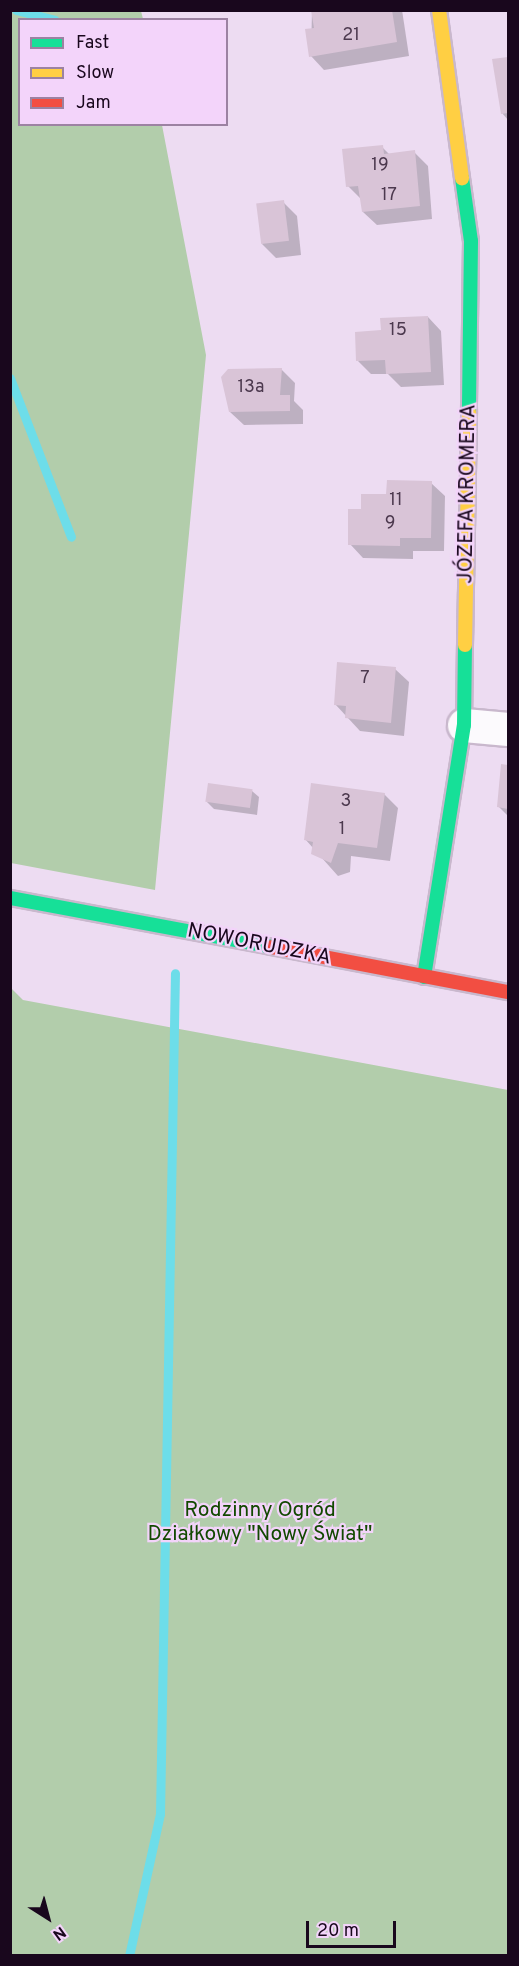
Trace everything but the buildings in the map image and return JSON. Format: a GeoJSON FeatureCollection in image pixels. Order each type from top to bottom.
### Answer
{"type":"FeatureCollection","features":[{"type":"Feature","properties":{"kind":"street","name":"JÓZEFA KROMERA"},"geometry":{"type":"LineString","coordinates":[[424,977],[464,725],[471,241],[439,10]]}},
{"type":"Feature","properties":{"kind":"street"},"geometry":{"type":"LineString","coordinates":[[464,725],[508,729]]}},
{"type":"Feature","properties":{"kind":"street","name":"NOWORUDZKA"},"geometry":{"type":"LineString","coordinates":[[10,898],[508,992]]}},
{"type":"Feature","properties":{"kind":"green space"},"geometry":{"type":"Polygon","coordinates":[[[10,11],[141,11],[143,18],[18,18],[18,126],[162,126],[206,355],[155,890],[11,863],[10,11]]]}},
{"type":"Feature","properties":{"kind":"green space","name":"Rodzinny Ogród Działkowy \"Nowy Świat\""},"geometry":{"type":"Polygon","coordinates":[[[10,987],[23,1000],[508,1090],[508,1955],[11,1955],[10,987]]]}},
{"type":"Feature","properties":{"kind":"waterway"},"geometry":{"type":"LineString","coordinates":[[16,10],[47,18]]}},
{"type":"Feature","properties":{"kind":"waterway"},"geometry":{"type":"LineString","coordinates":[[10,378],[71,537]]}},
{"type":"Feature","properties":{"kind":"waterway"},"geometry":{"type":"LineString","coordinates":[[129,1956],[160,1814],[175,973]]}},
{"type":"Feature","properties":{"kind":"traffic: fast"},"geometry":{"type":"LineString","coordinates":[[462,178],[471,241],[469,412]]}},
{"type":"Feature","properties":{"kind":"traffic: fast"},"geometry":{"type":"LineString","coordinates":[[424,977],[464,725],[465,645]]}},
{"type":"Feature","properties":{"kind":"traffic: fast"},"geometry":{"type":"LineString","coordinates":[[10,898],[271,947]]}},
{"type":"Feature","properties":{"kind":"traffic: slow"},"geometry":{"type":"LineString","coordinates":[[439,10],[462,178]]}},
{"type":"Feature","properties":{"kind":"traffic: slow"},"geometry":{"type":"LineString","coordinates":[[465,645],[469,412]]}},
{"type":"Feature","properties":{"kind":"traffic: jam"},"geometry":{"type":"LineString","coordinates":[[271,947],[508,992]]}}]}
